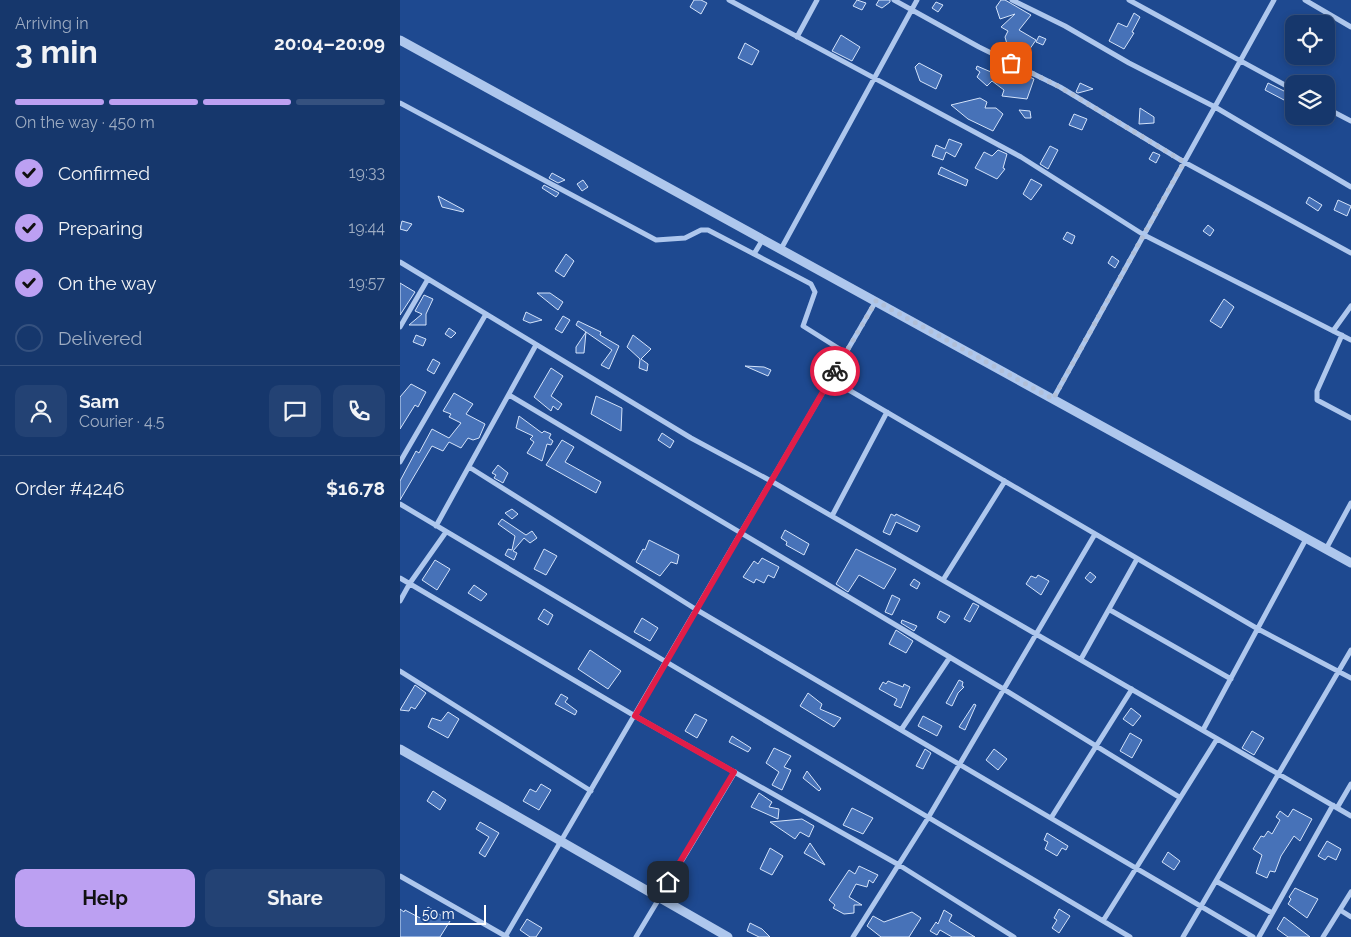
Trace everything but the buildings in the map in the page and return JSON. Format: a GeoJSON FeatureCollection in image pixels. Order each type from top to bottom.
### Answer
{"type":"FeatureCollection","features":[{"type":"Feature","properties":{"kind":"street"},"geometry":{"type":"LineString","coordinates":[[729,0],[1021,157],[1144,235],[1351,340]]}},
{"type":"Feature","properties":{"kind":"street"},"geometry":{"type":"LineString","coordinates":[[797,38],[817,0]]}},
{"type":"Feature","properties":{"kind":"street"},"geometry":{"type":"LineString","coordinates":[[894,0],[1060,87],[1184,162],[1351,252]]}},
{"type":"Feature","properties":{"kind":"street"},"geometry":{"type":"LineString","coordinates":[[781,249],[917,0]]}},
{"type":"Feature","properties":{"kind":"street"},"geometry":{"type":"LineString","coordinates":[[1012,0],[1065,26],[1128,64],[1215,107],[1351,187]]}},
{"type":"Feature","properties":{"kind":"street"},"geometry":{"type":"LineString","coordinates":[[1129,0],[1285,85]]}},
{"type":"Feature","properties":{"kind":"street"},"geometry":{"type":"LineString","coordinates":[[1053,399],[1274,0]]}},
{"type":"Feature","properties":{"kind":"street"},"geometry":{"type":"LineString","coordinates":[[1305,0],[1351,27]]}},
{"type":"Feature","properties":{"kind":"street"},"geometry":{"type":"LineString","coordinates":[[400,40],[1351,563]]}},
{"type":"Feature","properties":{"kind":"street"},"geometry":{"type":"LineString","coordinates":[[400,103],[656,240],[685,238],[701,230],[708,230],[811,284],[815,292],[803,326],[846,353]]}},
{"type":"Feature","properties":{"kind":"street"},"geometry":{"type":"LineString","coordinates":[[1335,113],[1351,121]]}},
{"type":"Feature","properties":{"kind":"street"},"geometry":{"type":"LineString","coordinates":[[754,254],[763,239]]}},
{"type":"Feature","properties":{"kind":"street"},"geometry":{"type":"LineString","coordinates":[[400,262],[691,438],[832,516],[1351,816]]}},
{"type":"Feature","properties":{"kind":"street"},"geometry":{"type":"LineString","coordinates":[[400,327],[428,279]]}},
{"type":"Feature","properties":{"kind":"street"},"geometry":{"type":"LineString","coordinates":[[400,876],[506,937],[876,301]]}},
{"type":"Feature","properties":{"kind":"street"},"geometry":{"type":"LineString","coordinates":[[1333,330],[1351,306]]}},
{"type":"Feature","properties":{"kind":"street"},"geometry":{"type":"LineString","coordinates":[[400,462],[486,314]]}},
{"type":"Feature","properties":{"kind":"street"},"geometry":{"type":"LineString","coordinates":[[1342,335],[1317,391],[1317,400],[1351,418]]}},
{"type":"Feature","properties":{"kind":"street"},"geometry":{"type":"LineString","coordinates":[[436,526],[536,344]]}},
{"type":"Feature","properties":{"kind":"street"},"geometry":{"type":"LineString","coordinates":[[830,379],[1258,629],[1351,678]]}},
{"type":"Feature","properties":{"kind":"street"},"geometry":{"type":"LineString","coordinates":[[509,395],[740,534],[950,657],[1179,797]]}},
{"type":"Feature","properties":{"kind":"street"},"geometry":{"type":"LineString","coordinates":[[832,516],[887,412]]}},
{"type":"Feature","properties":{"kind":"street"},"geometry":{"type":"LineString","coordinates":[[469,467],[697,610],[1253,937]]}},
{"type":"Feature","properties":{"kind":"street"},"geometry":{"type":"LineString","coordinates":[[943,580],[1005,481]]}},
{"type":"Feature","properties":{"kind":"street"},"geometry":{"type":"LineString","coordinates":[[1326,549],[1351,503]]}},
{"type":"Feature","properties":{"kind":"street"},"geometry":{"type":"LineString","coordinates":[[400,504],[1130,937]]}},
{"type":"Feature","properties":{"kind":"street"},"geometry":{"type":"LineString","coordinates":[[400,601],[410,583],[446,532]]}},
{"type":"Feature","properties":{"kind":"street"},"geometry":{"type":"LineString","coordinates":[[853,937],[928,818],[1005,690],[1095,534]]}},
{"type":"Feature","properties":{"kind":"street"},"geometry":{"type":"LineString","coordinates":[[1203,730],[1306,539]]}},
{"type":"Feature","properties":{"kind":"street"},"geometry":{"type":"LineString","coordinates":[[1080,659],[1110,610],[1137,559]]}},
{"type":"Feature","properties":{"kind":"street"},"geometry":{"type":"LineString","coordinates":[[400,578],[635,716],[899,864],[1014,937]]}},
{"type":"Feature","properties":{"kind":"street"},"geometry":{"type":"LineString","coordinates":[[1110,610],[1231,679]]}},
{"type":"Feature","properties":{"kind":"street"},"geometry":{"type":"LineString","coordinates":[[1183,937],[1351,650]]}},
{"type":"Feature","properties":{"kind":"street"},"geometry":{"type":"LineString","coordinates":[[901,730],[950,657]]}},
{"type":"Feature","properties":{"kind":"street"},"geometry":{"type":"LineString","coordinates":[[400,670],[591,791]]}},
{"type":"Feature","properties":{"kind":"street"},"geometry":{"type":"LineString","coordinates":[[1051,818],[1132,689]]}},
{"type":"Feature","properties":{"kind":"street"},"geometry":{"type":"LineString","coordinates":[[1103,921],[1179,797],[1218,739]]}},
{"type":"Feature","properties":{"kind":"street"},"geometry":{"type":"LineString","coordinates":[[400,749],[728,937]]}},
{"type":"Feature","properties":{"kind":"street"},"geometry":{"type":"LineString","coordinates":[[636,937],[734,772]]}},
{"type":"Feature","properties":{"kind":"street"},"geometry":{"type":"LineString","coordinates":[[1259,937],[1335,807],[1351,784]]}},
{"type":"Feature","properties":{"kind":"street"},"geometry":{"type":"LineString","coordinates":[[1216,880],[1272,912]]}},
{"type":"Feature","properties":{"kind":"street"},"geometry":{"type":"LineString","coordinates":[[1323,937],[1351,892]]}},
{"type":"Feature","properties":{"kind":"street"},"geometry":{"type":"LineString","coordinates":[[1340,910],[1351,917]]}},
{"type":"Feature","properties":{"kind":"way so far"},"geometry":{"type":"LineString","coordinates":[[835,371],[876,301],[1053,399],[1184,162],[1060,87],[1011,63]]}},
{"type":"Feature","properties":{"kind":"route"},"geometry":{"type":"LineString","coordinates":[[668,882],[734,772],[635,716],[835,371]]}}]}
